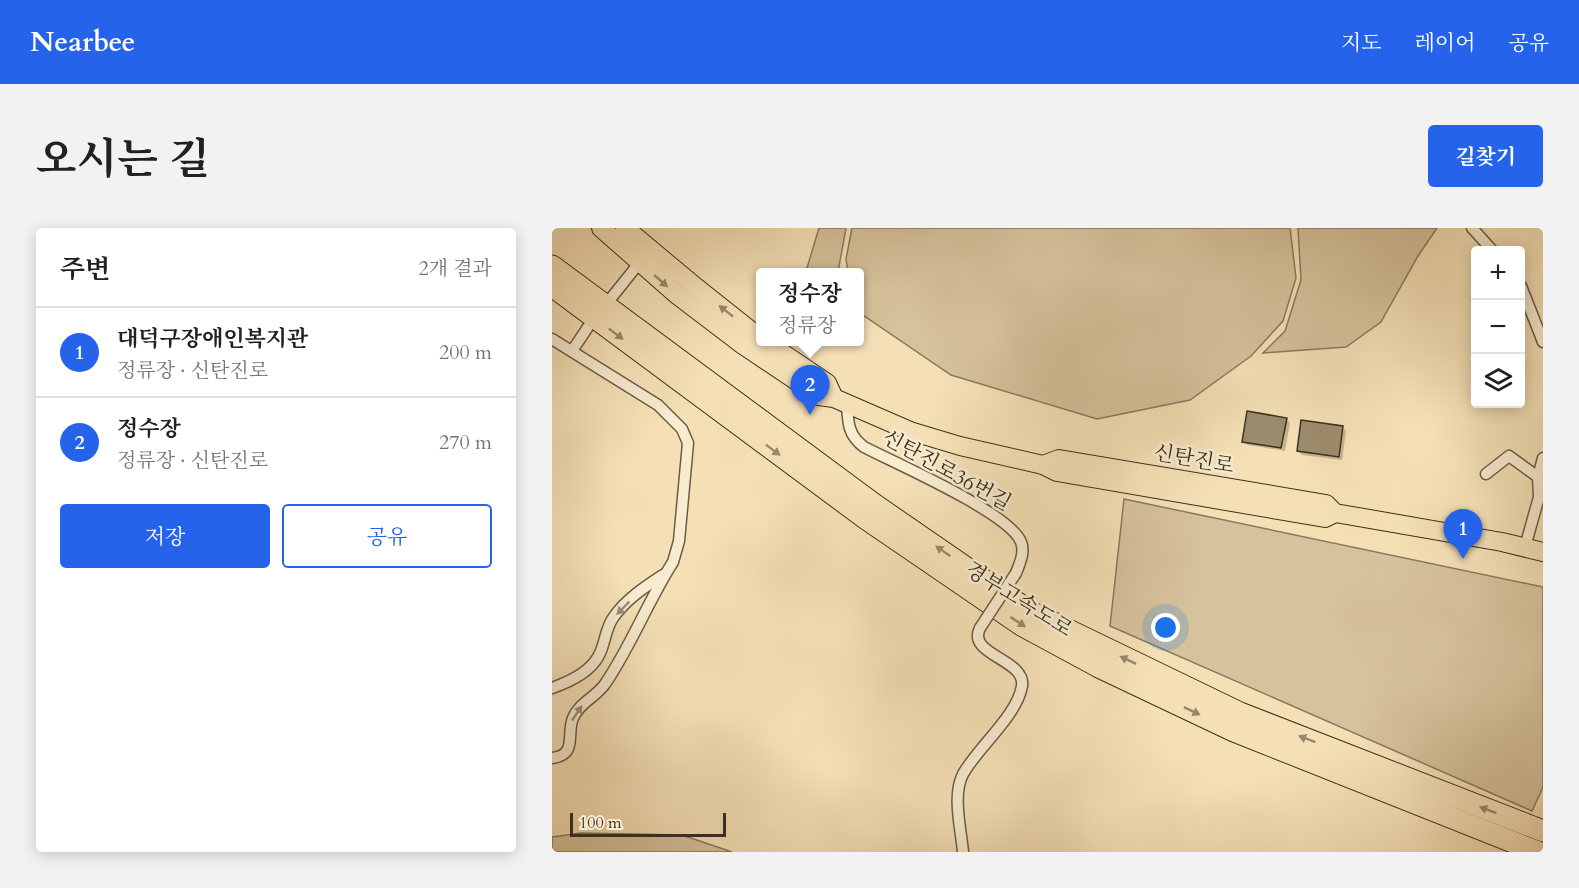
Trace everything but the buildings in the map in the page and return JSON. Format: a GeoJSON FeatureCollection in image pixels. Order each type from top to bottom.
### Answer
{"type":"FeatureCollection","features":[{"type":"Feature","properties":{"kind":"highway","name":"경부고속도로"},"geometry":{"type":"LineString","coordinates":[[552,266],[875,505],[1029,611],[1240,713],[1543,831]]}},
{"type":"Feature","properties":{"kind":"highway","name":"경부고속도로"},"geometry":{"type":"LineString","coordinates":[[552,286],[865,518],[1023,626],[1100,667],[1234,731],[1538,852]]}},
{"type":"Feature","properties":{"kind":"main road","name":"신탄진로"},"geometry":{"type":"LineString","coordinates":[[601,228],[676,294],[742,345],[819,396],[841,401],[910,431],[960,446],[1043,465],[1059,459],[1326,504],[1335,513],[1543,552]]}},
{"type":"Feature","properties":{"kind":"main road"},"geometry":{"type":"LineString","coordinates":[[626,228],[756,335]]}},
{"type":"Feature","properties":{"kind":"main road","name":"신탄진로"},"geometry":{"type":"LineString","coordinates":[[772,346],[827,383],[841,401]]}},
{"type":"Feature","properties":{"kind":"street"},"geometry":{"type":"LineString","coordinates":[[1473,228],[1489,246]]}},
{"type":"Feature","properties":{"kind":"street"},"geometry":{"type":"LineString","coordinates":[[612,297],[640,262]]}},
{"type":"Feature","properties":{"kind":"street"},"geometry":{"type":"LineString","coordinates":[[1525,296],[1543,342]]}},
{"type":"Feature","properties":{"kind":"street"},"geometry":{"type":"LineString","coordinates":[[572,351],[588,327]]}},
{"type":"Feature","properties":{"kind":"street"},"geometry":{"type":"LineString","coordinates":[[552,339],[658,405],[682,429],[688,443],[679,541],[673,562],[604,686],[572,719],[572,734],[566,753],[552,758]]}},
{"type":"Feature","properties":{"kind":"street","name":"신탄진로36번길"},"geometry":{"type":"LineString","coordinates":[[841,401],[851,435],[864,447],[981,507],[1002,520],[1021,540],[1023,550],[1016,573],[977,634],[985,649],[1012,667],[1021,676],[1022,684],[1018,697],[1007,715],[963,775],[958,802],[963,852]]}},
{"type":"Feature","properties":{"kind":"street"},"geometry":{"type":"LineString","coordinates":[[1486,474],[1509,456],[1538,477]]}},
{"type":"Feature","properties":{"kind":"street"},"geometry":{"type":"LineString","coordinates":[[1525,547],[1539,497],[1538,477],[1543,458]]}},
{"type":"Feature","properties":{"kind":"street"},"geometry":{"type":"LineString","coordinates":[[552,688],[585,672],[599,657],[613,617],[648,585],[668,571]]}},
{"type":"Feature","properties":{"kind":"shaded area"},"geometry":{"type":"Polygon","coordinates":[[[819,228],[846,228],[839,268],[807,268],[819,228]]]}},
{"type":"Feature","properties":{"kind":"shaded area"},"geometry":{"type":"Polygon","coordinates":[[[852,228],[1290,228],[1296,278],[1283,321],[1251,356],[1190,400],[1097,419],[951,375],[864,316],[864,268],[847,268],[846,259],[852,228]]]}},
{"type":"Feature","properties":{"kind":"shaded area"},"geometry":{"type":"Polygon","coordinates":[[[1298,228],[1437,228],[1418,256],[1381,322],[1346,347],[1263,353],[1285,331],[1301,280],[1298,228]]]}},
{"type":"Feature","properties":{"kind":"shaded area"},"geometry":{"type":"Polygon","coordinates":[[[1124,499],[1543,587],[1543,787],[1532,811],[1110,626],[1124,499]]]}},
{"type":"Feature","properties":{"kind":"shaded area"},"geometry":{"type":"Polygon","coordinates":[[[581,833],[682,835],[732,852],[552,852],[552,837],[581,833]]]}},
{"type":"Feature","properties":{"kind":"place","name":"정수장"},"geometry":{"type":"Point","coordinates":[810,415]}},
{"type":"Feature","properties":{"kind":"place","name":"대덕구장애인복지관"},"geometry":{"type":"Point","coordinates":[1463,559]}}]}
